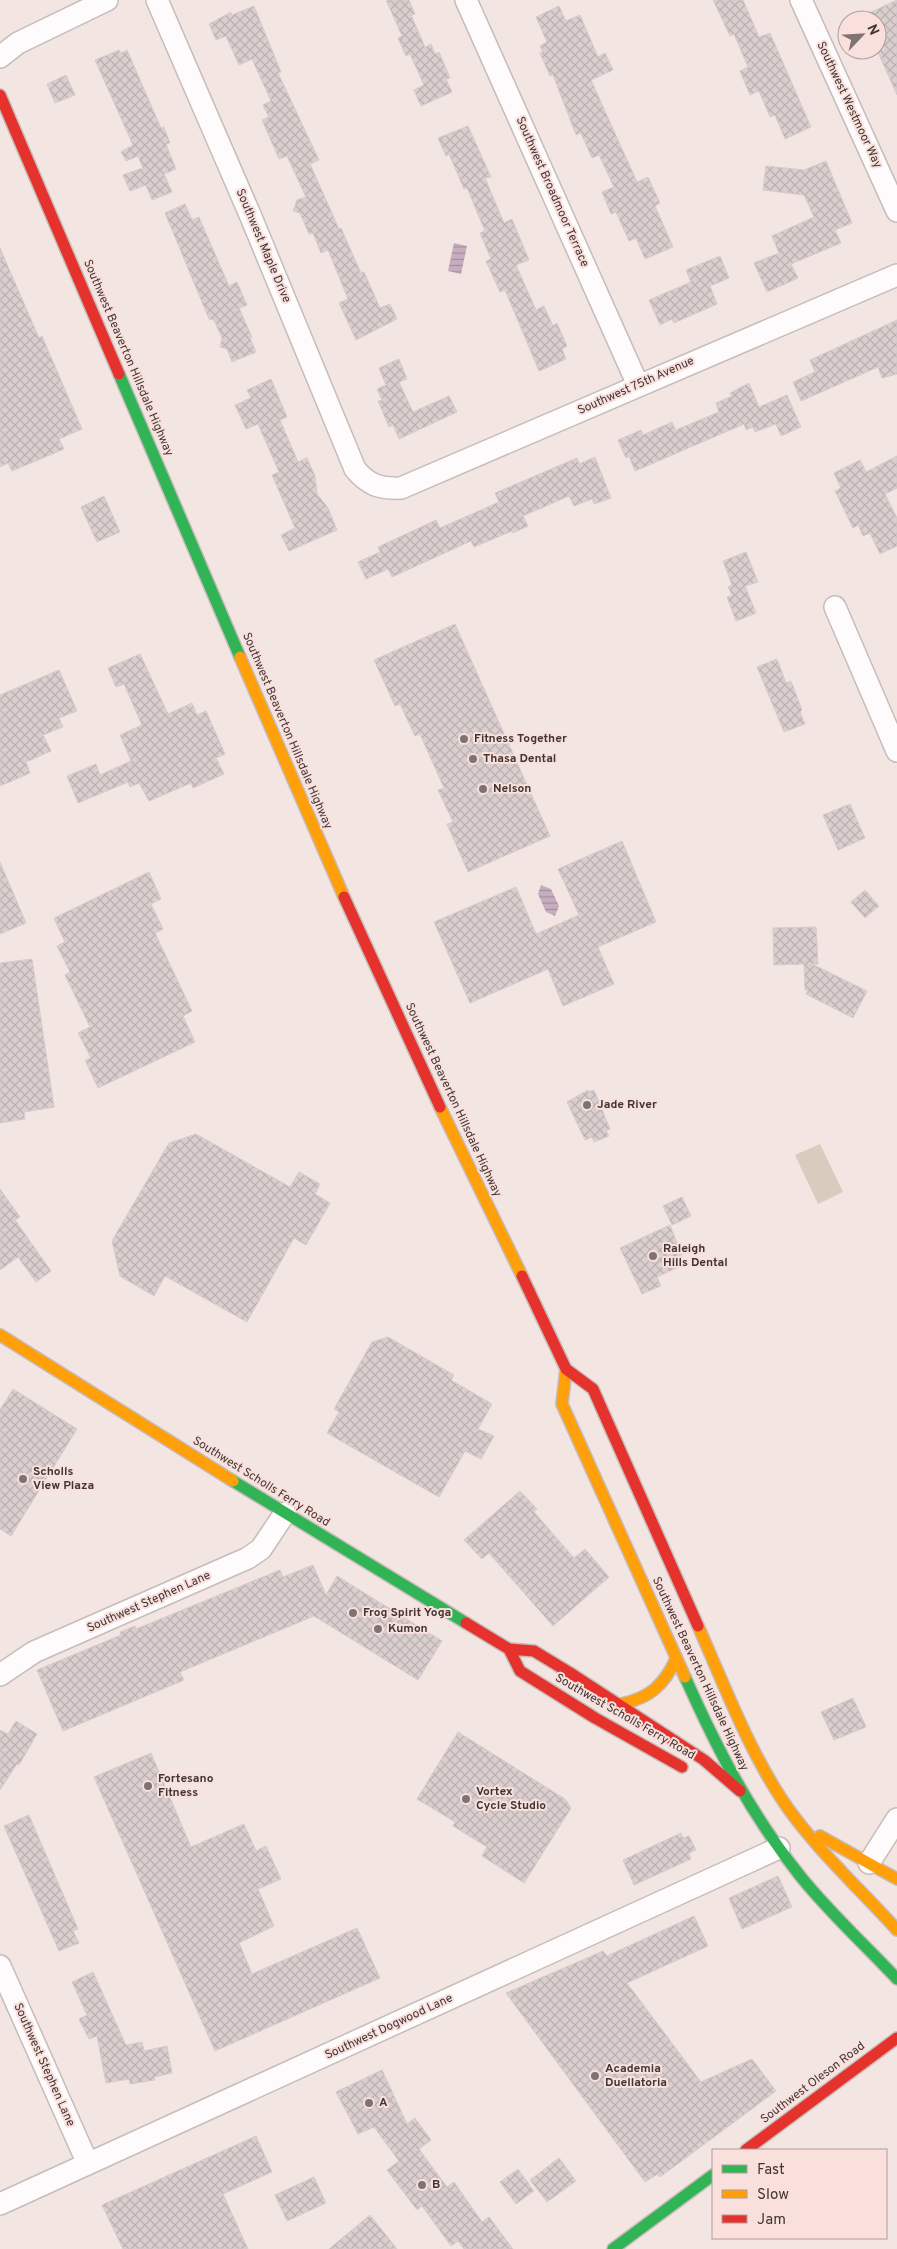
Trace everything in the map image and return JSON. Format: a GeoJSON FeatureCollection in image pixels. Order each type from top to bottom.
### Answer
{"type":"FeatureCollection","features":[{"type":"Feature","properties":{"kind":"main road","name":"Southwest Beaverton Hillsdale Highway"},"geometry":{"type":"LineString","coordinates":[[0,95],[308,817],[434,1094],[566,1369],[593,1389],[747,1734],[781,1798],[803,1827],[897,1930]]}},
{"type":"Feature","properties":{"kind":"main road","name":"Southwest Scholls Ferry Road"},"geometry":{"type":"LineString","coordinates":[[0,1334],[284,1513],[508,1649],[534,1651],[620,1704],[640,1720],[704,1760],[740,1791],[764,1805]]}},
{"type":"Feature","properties":{"kind":"main road","name":"Southwest Beaverton Hillsdale Highway"},"geometry":{"type":"LineString","coordinates":[[566,1369],[562,1404],[710,1734],[740,1791],[779,1848],[827,1906],[897,1979]]}},
{"type":"Feature","properties":{"kind":"main road","name":"Southwest Scholls Ferry Road"},"geometry":{"type":"LineString","coordinates":[[508,1649],[520,1671],[595,1718],[694,1774]]}},
{"type":"Feature","properties":{"kind":"main road"},"geometry":{"type":"LineString","coordinates":[[620,1704],[639,1701],[654,1692],[667,1678],[676,1660]]}},
{"type":"Feature","properties":{"kind":"main road","name":"Southwest Scholls Ferry Road"},"geometry":{"type":"LineString","coordinates":[[718,1787],[740,1791]]}},
{"type":"Feature","properties":{"kind":"main road"},"geometry":{"type":"LineString","coordinates":[[780,1814],[897,1879]]}},
{"type":"Feature","properties":{"kind":"main road","name":"Southwest Oleson Road"},"geometry":{"type":"LineString","coordinates":[[747,2149],[897,2038]]}},
{"type":"Feature","properties":{"kind":"main road"},"geometry":{"type":"LineString","coordinates":[[613,2249],[712,2175]]}},
{"type":"Feature","properties":{"kind":"street"},"geometry":{"type":"LineString","coordinates":[[0,56],[18,43],[106,0]]}},
{"type":"Feature","properties":{"kind":"street","name":"Southwest Maple Drive"},"geometry":{"type":"LineString","coordinates":[[157,0],[251,217],[355,469],[364,481],[374,486]]}},
{"type":"Feature","properties":{"kind":"street","name":"Southwest Broadmoor Terrace"},"geometry":{"type":"LineString","coordinates":[[466,0],[638,384]]}},
{"type":"Feature","properties":{"kind":"street","name":"Southwest Westmoor Way"},"geometry":{"type":"LineString","coordinates":[[801,0],[897,211]]}},
{"type":"Feature","properties":{"kind":"street","name":"Southwest 75th Avenue"},"geometry":{"type":"LineString","coordinates":[[374,486],[387,489],[401,488],[638,384],[897,275]]}},
{"type":"Feature","properties":{"kind":"street"},"geometry":{"type":"LineString","coordinates":[[835,607],[897,752]]}},
{"type":"Feature","properties":{"kind":"street","name":"Southwest Stephen Lane"},"geometry":{"type":"LineString","coordinates":[[0,1676],[34,1652],[248,1558],[261,1549],[284,1513]]}},
{"type":"Feature","properties":{"kind":"street"},"geometry":{"type":"LineString","coordinates":[[869,1863],[897,1819]]}},
{"type":"Feature","properties":{"kind":"street","name":"Southwest Dogwood Lane"},"geometry":{"type":"LineString","coordinates":[[0,2204],[779,1848]]}},
{"type":"Feature","properties":{"kind":"street","name":"Southwest Stephen Lane"},"geometry":{"type":"LineString","coordinates":[[0,1966],[88,2164]]}},
{"type":"Feature","properties":{"kind":"shaded area"},"geometry":{"type":"Polygon","coordinates":[[[454,243],[467,246],[461,274],[448,271],[454,243]]]}},
{"type":"Feature","properties":{"kind":"shaded area"},"geometry":{"type":"Polygon","coordinates":[[[541,885],[551,889],[559,906],[555,916],[546,912],[538,894],[541,885]]]}},
{"type":"Feature","properties":{"kind":"shaded area"},"geometry":{"type":"Polygon","coordinates":[[[820,1144],[843,1192],[818,1204],[795,1155],[820,1144]]]}},
{"type":"Feature","properties":{"kind":"building"},"geometry":{"type":"Polygon","coordinates":[[[386,0],[409,0],[415,14],[411,15],[425,47],[431,44],[435,54],[439,52],[450,78],[446,79],[452,92],[421,106],[414,90],[424,85],[410,54],[406,56],[398,38],[402,36],[386,0]]]}},
{"type":"Feature","properties":{"kind":"building"},"geometry":{"type":"Polygon","coordinates":[[[713,0],[743,0],[759,37],[770,33],[811,127],[785,139],[775,115],[770,117],[759,91],[750,95],[740,71],[748,67],[734,34],[730,36],[713,0]]]}},
{"type":"Feature","properties":{"kind":"building"},"geometry":{"type":"Polygon","coordinates":[[[897,0],[897,95],[881,60],[887,60],[887,10],[875,10],[897,0]]]}},
{"type":"Feature","properties":{"kind":"building"},"geometry":{"type":"Polygon","coordinates":[[[254,6],[281,72],[278,73],[319,160],[310,164],[339,229],[341,228],[361,273],[364,272],[380,308],[390,304],[397,319],[356,340],[339,303],[348,299],[328,250],[321,253],[313,233],[309,234],[300,213],[293,211],[297,200],[306,197],[287,156],[279,159],[262,120],[269,117],[263,105],[271,101],[252,59],[239,65],[226,36],[216,40],[209,24],[231,12],[232,15],[254,6]]]}},
{"type":"Feature","properties":{"kind":"building"},"geometry":{"type":"Polygon","coordinates":[[[559,6],[566,21],[580,15],[598,57],[605,53],[613,70],[591,80],[637,182],[648,177],[660,203],[655,206],[673,247],[645,259],[636,238],[629,241],[616,212],[611,214],[602,192],[614,187],[599,155],[592,158],[581,133],[576,135],[553,75],[550,76],[540,53],[543,52],[540,46],[547,42],[536,17],[559,6]]]}},
{"type":"Feature","properties":{"kind":"building"},"geometry":{"type":"Polygon","coordinates":[[[119,50],[121,53],[127,50],[161,128],[164,127],[170,143],[166,144],[176,169],[164,174],[172,192],[152,200],[146,185],[130,191],[123,175],[143,168],[138,156],[126,161],[121,152],[133,145],[95,60],[119,50]]]}},
{"type":"Feature","properties":{"kind":"building"},"geometry":{"type":"Polygon","coordinates":[[[66,75],[75,95],[55,103],[47,84],[66,75]]]}},
{"type":"Feature","properties":{"kind":"building"},"geometry":{"type":"Polygon","coordinates":[[[468,126],[491,177],[485,178],[504,223],[512,219],[529,260],[516,265],[536,310],[544,306],[553,326],[557,323],[567,346],[562,349],[566,359],[539,371],[505,290],[500,292],[486,261],[491,259],[480,233],[485,231],[467,188],[464,189],[449,154],[446,156],[438,138],[468,126]]]}},
{"type":"Feature","properties":{"kind":"building"},"geometry":{"type":"Polygon","coordinates":[[[826,161],[852,223],[835,230],[841,243],[791,264],[798,278],[767,292],[754,263],[779,253],[772,236],[814,217],[804,195],[763,190],[766,166],[804,170],[826,161]]]}},
{"type":"Feature","properties":{"kind":"building"},"geometry":{"type":"Polygon","coordinates":[[[185,204],[192,220],[199,217],[229,286],[237,282],[247,305],[239,308],[252,337],[250,338],[256,352],[232,362],[227,349],[220,347],[222,338],[214,320],[209,319],[165,213],[185,204]]]}},
{"type":"Feature","properties":{"kind":"building"},"geometry":{"type":"Polygon","coordinates":[[[0,248],[39,338],[42,336],[82,429],[59,439],[64,449],[12,471],[8,463],[0,467],[0,248]]]}},
{"type":"Feature","properties":{"kind":"building"},"geometry":{"type":"Polygon","coordinates":[[[720,256],[729,278],[710,286],[717,304],[674,323],[672,319],[660,325],[649,300],[691,282],[686,270],[720,256]]]}},
{"type":"Feature","properties":{"kind":"building"},"geometry":{"type":"Polygon","coordinates":[[[897,320],[897,374],[882,378],[878,367],[801,401],[793,382],[815,372],[810,360],[897,320]]]}},
{"type":"Feature","properties":{"kind":"building"},"geometry":{"type":"Polygon","coordinates":[[[399,359],[407,379],[399,382],[413,412],[449,396],[457,412],[399,439],[393,425],[389,427],[378,401],[382,400],[377,389],[386,385],[379,368],[399,359]]]}},
{"type":"Feature","properties":{"kind":"building"},"geometry":{"type":"Polygon","coordinates":[[[271,379],[287,417],[280,420],[298,462],[307,458],[315,476],[317,494],[328,508],[337,530],[289,551],[281,535],[295,528],[272,475],[279,472],[258,424],[246,429],[235,405],[251,398],[247,390],[271,379]]]}},
{"type":"Feature","properties":{"kind":"building"},"geometry":{"type":"Polygon","coordinates":[[[749,383],[759,407],[787,395],[801,427],[781,436],[776,424],[755,432],[753,427],[746,430],[744,424],[635,471],[629,456],[626,458],[618,440],[641,430],[643,435],[672,422],[676,430],[719,412],[716,403],[732,396],[730,393],[749,383]]]}},
{"type":"Feature","properties":{"kind":"building"},"geometry":{"type":"Polygon","coordinates":[[[897,456],[897,488],[885,494],[897,518],[897,546],[880,554],[870,533],[863,536],[858,525],[853,528],[835,491],[841,488],[834,473],[860,460],[866,472],[897,456]]]}},
{"type":"Feature","properties":{"kind":"building"},"geometry":{"type":"Polygon","coordinates":[[[595,457],[611,498],[594,504],[592,499],[574,506],[569,496],[523,516],[528,526],[513,533],[512,531],[474,547],[471,541],[392,577],[388,569],[366,579],[358,562],[380,552],[378,547],[436,520],[440,528],[499,502],[495,493],[577,458],[579,464],[595,457]]]}},
{"type":"Feature","properties":{"kind":"building"},"geometry":{"type":"Polygon","coordinates":[[[104,496],[120,532],[97,542],[81,507],[104,496]]]}},
{"type":"Feature","properties":{"kind":"building"},"geometry":{"type":"Polygon","coordinates":[[[746,552],[758,582],[745,586],[756,613],[736,621],[727,597],[732,595],[728,587],[732,585],[723,561],[746,552]]]}},
{"type":"Feature","properties":{"kind":"building"},"geometry":{"type":"Polygon","coordinates":[[[455,624],[550,836],[468,872],[447,824],[453,822],[438,790],[444,788],[420,734],[415,736],[400,704],[395,706],[374,660],[455,624]]]}},
{"type":"Feature","properties":{"kind":"building"},"geometry":{"type":"Polygon","coordinates":[[[140,654],[168,714],[192,703],[197,715],[206,711],[225,754],[216,758],[224,774],[193,788],[191,783],[149,801],[139,783],[130,787],[128,782],[78,803],[67,776],[96,764],[100,775],[131,761],[120,735],[142,725],[124,684],[116,687],[108,668],[140,654]]]}},
{"type":"Feature","properties":{"kind":"building"},"geometry":{"type":"Polygon","coordinates":[[[777,659],[786,683],[791,681],[805,724],[784,732],[757,667],[777,659]]]}},
{"type":"Feature","properties":{"kind":"building"},"geometry":{"type":"Polygon","coordinates":[[[59,670],[77,711],[59,718],[63,727],[43,735],[51,751],[26,762],[30,773],[0,786],[0,695],[59,670]]]}},
{"type":"Feature","properties":{"kind":"building"},"geometry":{"type":"Polygon","coordinates":[[[850,804],[865,838],[838,850],[823,815],[850,804]]]}},
{"type":"Feature","properties":{"kind":"building"},"geometry":{"type":"Polygon","coordinates":[[[622,841],[656,922],[598,947],[614,984],[563,1006],[548,969],[470,1003],[434,922],[516,887],[536,934],[579,915],[558,869],[622,841]]]}},
{"type":"Feature","properties":{"kind":"building"},"geometry":{"type":"Polygon","coordinates":[[[0,862],[26,923],[0,934],[0,862]]]}},
{"type":"Feature","properties":{"kind":"building"},"geometry":{"type":"Polygon","coordinates":[[[149,872],[161,899],[151,904],[163,929],[155,933],[192,1011],[183,1016],[195,1042],[98,1088],[85,1060],[91,1058],[78,1033],[90,1027],[65,975],[70,972],[57,946],[65,942],[54,918],[149,872]]]}},
{"type":"Feature","properties":{"kind":"building"},"geometry":{"type":"Polygon","coordinates":[[[865,890],[879,906],[865,918],[851,902],[865,890]]]}},
{"type":"Feature","properties":{"kind":"building"},"geometry":{"type":"Polygon","coordinates":[[[816,927],[818,964],[812,964],[867,991],[853,1018],[806,994],[808,991],[805,990],[804,964],[774,965],[773,928],[816,927]]]}},
{"type":"Feature","properties":{"kind":"building"},"geometry":{"type":"Polygon","coordinates":[[[32,959],[54,1107],[24,1112],[25,1119],[0,1123],[0,963],[32,959]]]}},
{"type":"Feature","properties":{"kind":"building","name":"Jade River"},"geometry":{"type":"Polygon","coordinates":[[[588,1090],[588,1092],[594,1090],[610,1129],[606,1131],[609,1136],[594,1142],[592,1137],[585,1140],[567,1102],[588,1090]]]}},
{"type":"Feature","properties":{"kind":"building"},"geometry":{"type":"Polygon","coordinates":[[[196,1134],[290,1187],[299,1172],[320,1184],[315,1194],[330,1203],[306,1245],[294,1238],[247,1322],[165,1276],[154,1296],[120,1276],[112,1241],[169,1143],[196,1134]]]}},
{"type":"Feature","properties":{"kind":"building"},"geometry":{"type":"Polygon","coordinates":[[[0,1189],[20,1217],[15,1220],[51,1271],[36,1282],[18,1257],[0,1270],[0,1189]]]}},
{"type":"Feature","properties":{"kind":"building"},"geometry":{"type":"Polygon","coordinates":[[[682,1197],[691,1216],[672,1225],[663,1206],[682,1197]]]}},
{"type":"Feature","properties":{"kind":"building","name":"Raleigh Hills Dental"},"geometry":{"type":"Polygon","coordinates":[[[670,1225],[685,1264],[657,1277],[661,1286],[642,1294],[620,1248],[670,1225]]]}},
{"type":"Feature","properties":{"kind":"building"},"geometry":{"type":"Polygon","coordinates":[[[388,1337],[454,1375],[451,1380],[492,1404],[478,1429],[494,1436],[481,1459],[465,1451],[439,1497],[327,1433],[339,1412],[334,1409],[372,1342],[388,1337]]]}},
{"type":"Feature","properties":{"kind":"building","name":"Scholls View Plaza"},"geometry":{"type":"Polygon","coordinates":[[[13,1389],[77,1429],[11,1536],[0,1529],[0,1410],[13,1389]]]}},
{"type":"Feature","properties":{"kind":"building"},"geometry":{"type":"Polygon","coordinates":[[[520,1491],[537,1509],[534,1512],[574,1558],[585,1549],[609,1577],[553,1626],[489,1553],[482,1559],[464,1540],[520,1491]]]}},
{"type":"Feature","properties":{"kind":"building"},"geometry":{"type":"Polygon","coordinates":[[[313,1565],[326,1595],[337,1576],[442,1641],[418,1680],[314,1616],[180,1672],[184,1680],[63,1731],[37,1670],[121,1635],[120,1632],[135,1626],[136,1629],[280,1570],[283,1577],[313,1565]]]}},
{"type":"Feature","properties":{"kind":"building"},"geometry":{"type":"Polygon","coordinates":[[[853,1698],[866,1727],[834,1740],[821,1712],[853,1698]]]}},
{"type":"Feature","properties":{"kind":"building"},"geometry":{"type":"Polygon","coordinates":[[[16,1721],[37,1734],[19,1765],[17,1764],[0,1790],[0,1730],[8,1734],[16,1721]]]}},
{"type":"Feature","properties":{"kind":"building"},"geometry":{"type":"Polygon","coordinates":[[[458,1732],[565,1799],[571,1808],[524,1883],[482,1856],[487,1847],[453,1826],[455,1822],[417,1799],[458,1732]]]}},
{"type":"Feature","properties":{"kind":"building"},"geometry":{"type":"Polygon","coordinates":[[[151,1753],[191,1847],[244,1824],[256,1851],[266,1846],[281,1879],[258,1889],[274,1926],[239,1943],[252,1974],[357,1928],[380,1978],[215,2051],[94,1777],[151,1753]]]}},
{"type":"Feature","properties":{"kind":"building"},"geometry":{"type":"Polygon","coordinates":[[[29,1815],[78,1929],[73,1931],[79,1943],[59,1951],[4,1826],[29,1815]]]}},
{"type":"Feature","properties":{"kind":"building"},"geometry":{"type":"Polygon","coordinates":[[[681,1833],[683,1838],[689,1836],[696,1850],[689,1853],[691,1859],[634,1885],[623,1860],[681,1833]]]}},
{"type":"Feature","properties":{"kind":"building"},"geometry":{"type":"Polygon","coordinates":[[[778,1876],[792,1907],[742,1929],[729,1898],[778,1876]]]}},
{"type":"Feature","properties":{"kind":"building"},"geometry":{"type":"Polygon","coordinates":[[[694,1916],[708,1946],[627,1983],[701,2082],[752,2059],[776,2091],[660,2177],[658,2174],[645,2182],[506,1993],[603,1951],[607,1956],[694,1916]]]}},
{"type":"Feature","properties":{"kind":"building"},"geometry":{"type":"Polygon","coordinates":[[[93,1972],[126,2045],[142,2042],[144,2051],[167,2046],[172,2073],[154,2077],[155,2080],[130,2084],[129,2079],[106,2083],[97,2036],[89,2039],[79,2019],[87,2015],[72,1982],[93,1972]]]}},
{"type":"Feature","properties":{"kind":"building","name":"B"},"geometry":{"type":"Polygon","coordinates":[[[382,2070],[407,2124],[415,2118],[431,2140],[419,2149],[447,2187],[454,2182],[482,2222],[489,2217],[513,2249],[464,2249],[458,2241],[451,2246],[422,2206],[417,2210],[387,2170],[399,2161],[374,2127],[358,2134],[336,2092],[382,2070]]]}},
{"type":"Feature","properties":{"kind":"building"},"geometry":{"type":"Polygon","coordinates":[[[256,2136],[272,2172],[223,2194],[248,2249],[123,2249],[102,2205],[256,2136]]]}},
{"type":"Feature","properties":{"kind":"building"},"geometry":{"type":"Polygon","coordinates":[[[559,2158],[576,2181],[547,2202],[530,2180],[559,2158]]]}},
{"type":"Feature","properties":{"kind":"building"},"geometry":{"type":"Polygon","coordinates":[[[518,2169],[534,2191],[516,2204],[500,2182],[518,2169]]]}},
{"type":"Feature","properties":{"kind":"building"},"geometry":{"type":"Polygon","coordinates":[[[314,2177],[326,2203],[287,2221],[275,2195],[314,2177]]]}},
{"type":"Feature","properties":{"kind":"building"},"geometry":{"type":"Polygon","coordinates":[[[370,2215],[397,2249],[329,2249],[370,2215]]]}},
{"type":"Feature","properties":{"kind":"traffic: fast"},"geometry":{"type":"LineString","coordinates":[[119,374],[240,657]]}},
{"type":"Feature","properties":{"kind":"traffic: fast"},"geometry":{"type":"LineString","coordinates":[[233,1481],[466,1623]]}},
{"type":"Feature","properties":{"kind":"traffic: fast"},"geometry":{"type":"LineString","coordinates":[[685,1677],[736,1781],[766,1829],[801,1877],[897,1979]]}},
{"type":"Feature","properties":{"kind":"traffic: fast"},"geometry":{"type":"LineString","coordinates":[[613,2249],[712,2176]]}},
{"type":"Feature","properties":{"kind":"traffic: slow"},"geometry":{"type":"LineString","coordinates":[[240,657],[344,897]]}},
{"type":"Feature","properties":{"kind":"traffic: slow"},"geometry":{"type":"LineString","coordinates":[[440,1107],[522,1276]]}},
{"type":"Feature","properties":{"kind":"traffic: slow"},"geometry":{"type":"LineString","coordinates":[[0,1335],[233,1481]]}},
{"type":"Feature","properties":{"kind":"traffic: slow"},"geometry":{"type":"LineString","coordinates":[[566,1369],[562,1404],[685,1677]]}},
{"type":"Feature","properties":{"kind":"traffic: slow"},"geometry":{"type":"LineString","coordinates":[[698,1626],[746,1735],[781,1798],[806,1832],[897,1930]]}},
{"type":"Feature","properties":{"kind":"traffic: slow"},"geometry":{"type":"LineString","coordinates":[[621,1704],[640,1698],[655,1689],[666,1676],[676,1659]]}},
{"type":"Feature","properties":{"kind":"traffic: slow"},"geometry":{"type":"LineString","coordinates":[[820,1836],[897,1879]]}},
{"type":"Feature","properties":{"kind":"traffic: jam"},"geometry":{"type":"LineString","coordinates":[[0,95],[119,374]]}},
{"type":"Feature","properties":{"kind":"traffic: jam"},"geometry":{"type":"LineString","coordinates":[[344,897],[440,1107]]}},
{"type":"Feature","properties":{"kind":"traffic: jam"},"geometry":{"type":"LineString","coordinates":[[522,1276],[566,1369],[593,1389],[698,1626]]}},
{"type":"Feature","properties":{"kind":"traffic: jam"},"geometry":{"type":"LineString","coordinates":[[466,1623],[509,1649],[534,1651],[575,1676],[704,1760],[740,1791]]}},
{"type":"Feature","properties":{"kind":"traffic: jam"},"geometry":{"type":"LineString","coordinates":[[509,1649],[520,1671],[595,1718],[682,1767]]}},
{"type":"Feature","properties":{"kind":"traffic: jam"},"geometry":{"type":"LineString","coordinates":[[747,2149],[897,2038]]}},
{"type":"Feature","properties":{"kind":"place","name":"Fitness Together"},"geometry":{"type":"Point","coordinates":[464,739]}},
{"type":"Feature","properties":{"kind":"place","name":"Thasa Dental"},"geometry":{"type":"Point","coordinates":[473,759]}},
{"type":"Feature","properties":{"kind":"place","name":"Nelson"},"geometry":{"type":"Point","coordinates":[483,789]}},
{"type":"Feature","properties":{"kind":"place","name":"Jade River"},"geometry":{"type":"Point","coordinates":[587,1105]}},
{"type":"Feature","properties":{"kind":"place","name":"Raleigh Hills Dental"},"geometry":{"type":"Point","coordinates":[653,1256]}},
{"type":"Feature","properties":{"kind":"place","name":"Scholls View Plaza"},"geometry":{"type":"Point","coordinates":[23,1479]}},
{"type":"Feature","properties":{"kind":"place","name":"Frog Spirit Yoga"},"geometry":{"type":"Point","coordinates":[353,1613]}},
{"type":"Feature","properties":{"kind":"place","name":"Kumon"},"geometry":{"type":"Point","coordinates":[378,1629]}},
{"type":"Feature","properties":{"kind":"place","name":"Fortesano Fitness"},"geometry":{"type":"Point","coordinates":[148,1786]}},
{"type":"Feature","properties":{"kind":"place","name":"Vortex Cycle Studio"},"geometry":{"type":"Point","coordinates":[466,1799]}},
{"type":"Feature","properties":{"kind":"place","name":"Academia Duellatoria"},"geometry":{"type":"Point","coordinates":[595,2076]}},
{"type":"Feature","properties":{"kind":"place","name":"A"},"geometry":{"type":"Point","coordinates":[369,2103]}},
{"type":"Feature","properties":{"kind":"place","name":"B"},"geometry":{"type":"Point","coordinates":[422,2185]}}]}
